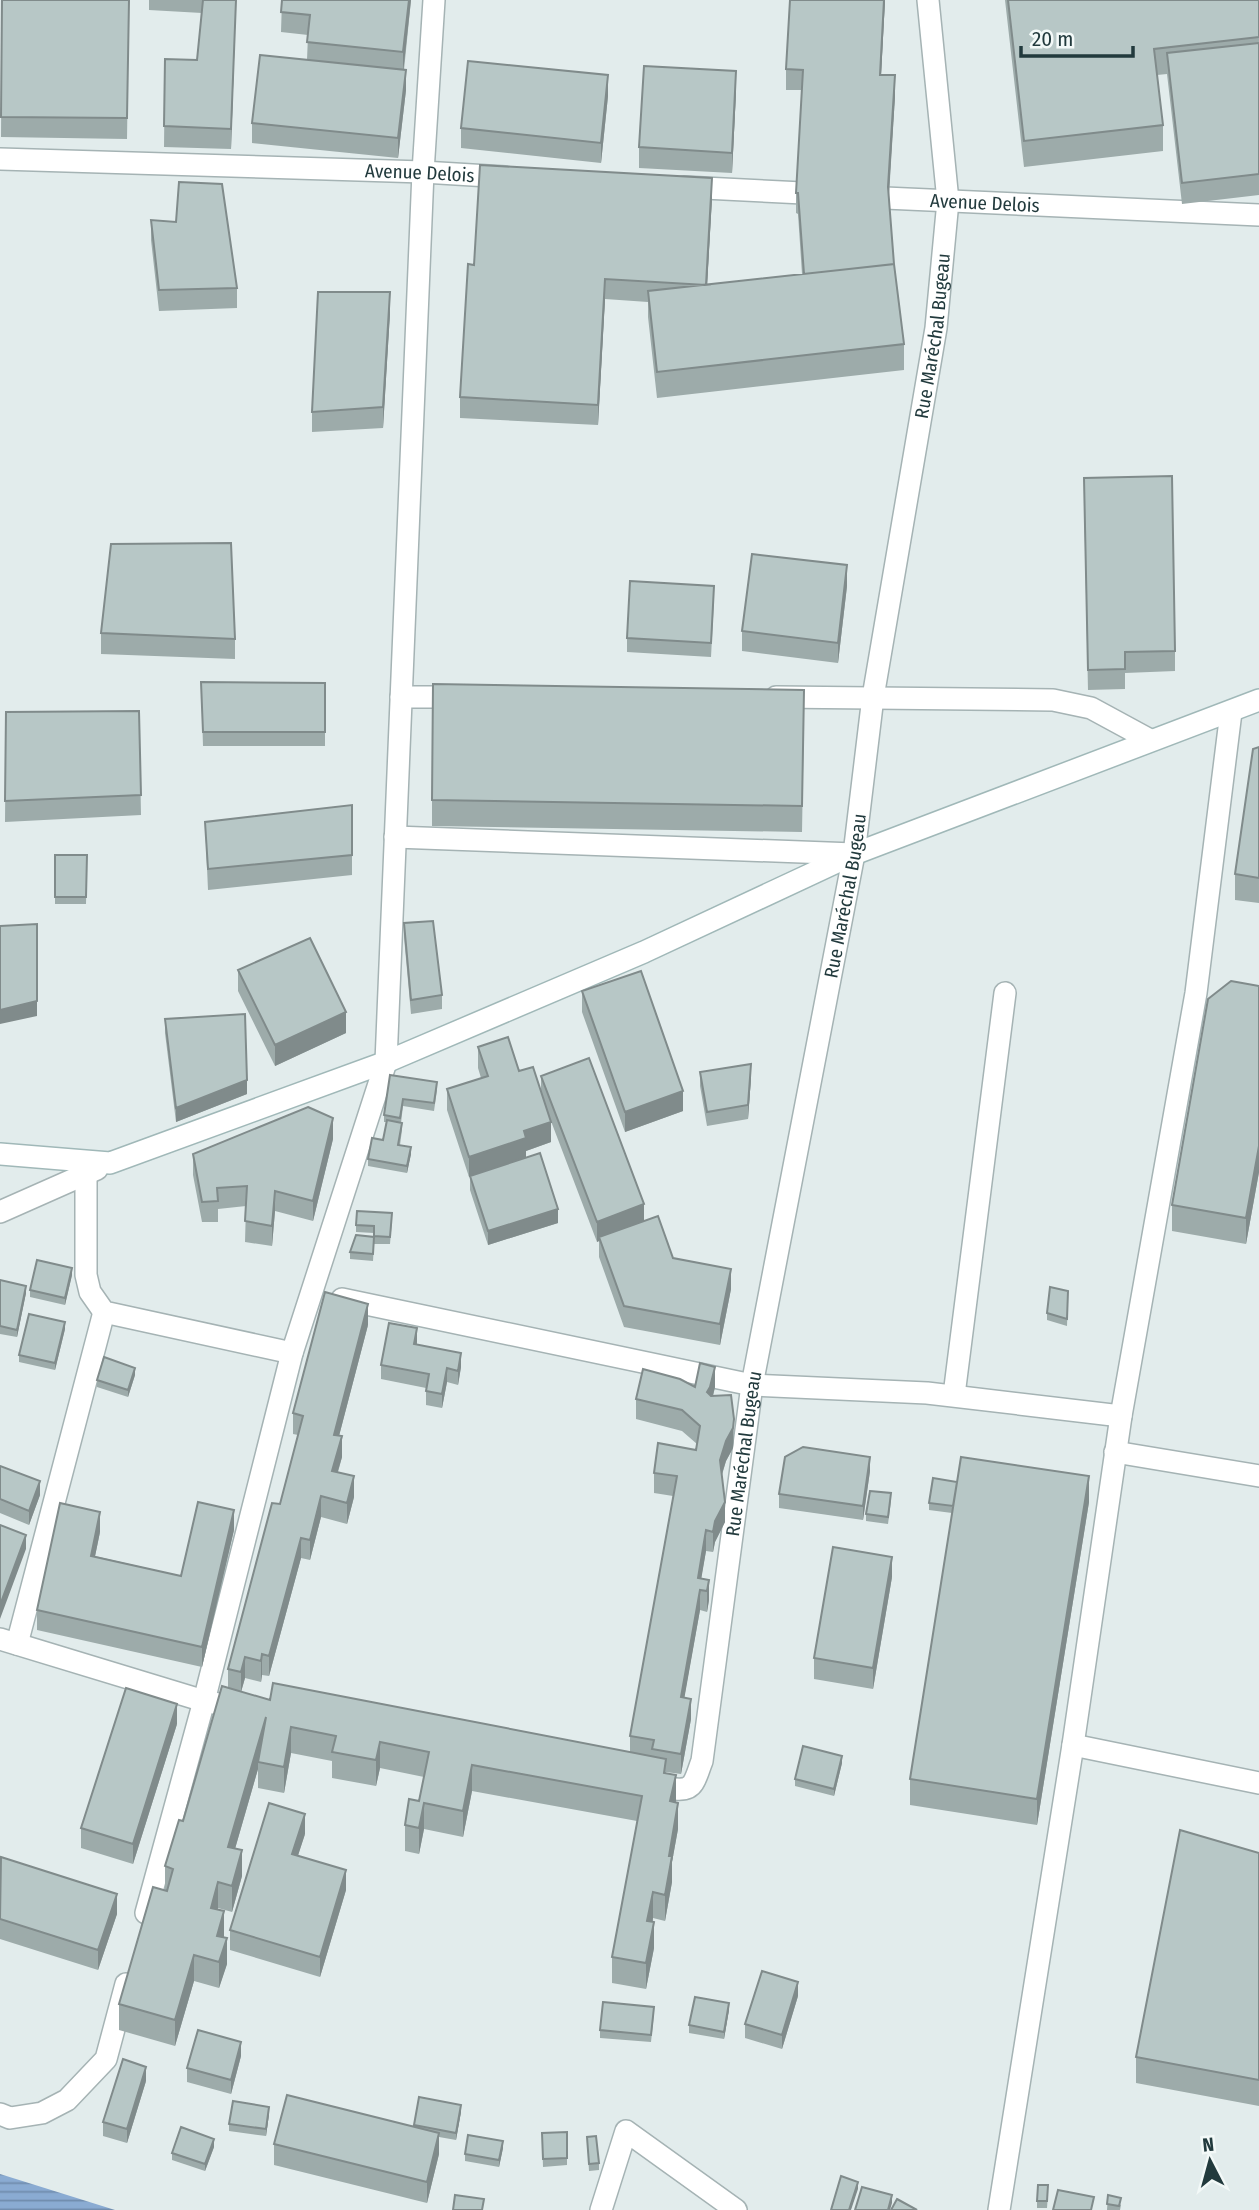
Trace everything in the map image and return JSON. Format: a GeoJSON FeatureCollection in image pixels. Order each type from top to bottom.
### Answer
{"type":"FeatureCollection","features":[{"type":"Feature","properties":{"kind":"street"},"geometry":{"type":"LineString","coordinates":[[142,1926],[204,1701],[292,1353],[386,1062],[423,172],[434,0]]}},
{"type":"Feature","properties":{"kind":"street","name":"Rue Maréchal Bugeau"},"geometry":{"type":"LineString","coordinates":[[633,1779],[687,1789],[692,1785],[702,1761],[752,1385],[854,854],[873,697],[936,328],[948,201],[928,0]]}},
{"type":"Feature","properties":{"kind":"street","name":"Avenue Delois"},"geometry":{"type":"LineString","coordinates":[[0,159],[423,172],[520,178]]}},
{"type":"Feature","properties":{"kind":"street","name":"Avenue Delois"},"geometry":{"type":"LineString","coordinates":[[658,185],[1259,215]]}},
{"type":"Feature","properties":{"kind":"street"},"geometry":{"type":"LineString","coordinates":[[401,697],[485,697]]}},
{"type":"Feature","properties":{"kind":"street"},"geometry":{"type":"LineString","coordinates":[[762,697],[1053,700],[1091,708],[1150,740]]}},
{"type":"Feature","properties":{"kind":"street"},"geometry":{"type":"LineString","coordinates":[[0,1212],[110,1163],[386,1062],[645,952],[854,854],[1259,700]]}},
{"type":"Feature","properties":{"kind":"street"},"geometry":{"type":"LineString","coordinates":[[999,2210],[1073,1745],[1115,1452],[1196,993],[1231,712]]}},
{"type":"Feature","properties":{"kind":"street"},"geometry":{"type":"LineString","coordinates":[[395,837],[854,854]]}},
{"type":"Feature","properties":{"kind":"street"},"geometry":{"type":"LineString","coordinates":[[954,1395],[1005,993]]}},
{"type":"Feature","properties":{"kind":"street"},"geometry":{"type":"LineString","coordinates":[[1196,993],[1221,995]]}},
{"type":"Feature","properties":{"kind":"street"},"geometry":{"type":"LineString","coordinates":[[0,1153],[110,1163]]}},
{"type":"Feature","properties":{"kind":"street"},"geometry":{"type":"LineString","coordinates":[[86,1175],[86,1275],[90,1292],[104,1312],[292,1353]]}},
{"type":"Feature","properties":{"kind":"street"},"geometry":{"type":"LineString","coordinates":[[312,1293],[752,1385],[954,1395],[1121,1416]]}},
{"type":"Feature","properties":{"kind":"street"},"geometry":{"type":"LineString","coordinates":[[104,1312],[9,1641],[204,1701],[257,1711]]}},
{"type":"Feature","properties":{"kind":"street"},"geometry":{"type":"LineString","coordinates":[[1115,1452],[1259,1476]]}},
{"type":"Feature","properties":{"kind":"street"},"geometry":{"type":"LineString","coordinates":[[1073,1745],[1259,1783]]}},
{"type":"Feature","properties":{"kind":"street"},"geometry":{"type":"LineString","coordinates":[[0,2114],[10,2118],[42,2113],[67,2101],[106,2059],[131,1966]]}},
{"type":"Feature","properties":{"kind":"street"},"geometry":{"type":"LineString","coordinates":[[601,2210],[626,2131],[736,2210]]}},
{"type":"Feature","properties":{"kind":"water"},"geometry":{"type":"Polygon","coordinates":[[[0,2174],[115,2210],[0,2210],[0,2174]]]}},
{"type":"Feature","properties":{"kind":"building"},"geometry":{"type":"Polygon","coordinates":[[[2,0],[129,0],[127,118],[1,117],[2,0]]]}},
{"type":"Feature","properties":{"kind":"building"},"geometry":{"type":"Polygon","coordinates":[[[203,0],[236,0],[231,129],[164,126],[165,59],[197,60],[203,0]]]}},
{"type":"Feature","properties":{"kind":"building"},"geometry":{"type":"Polygon","coordinates":[[[282,0],[409,0],[403,52],[307,42],[310,15],[281,12],[282,0]]]}},
{"type":"Feature","properties":{"kind":"building"},"geometry":{"type":"Polygon","coordinates":[[[790,0],[884,0],[880,75],[895,75],[888,187],[894,264],[804,274],[796,193],[803,70],[786,69],[790,0]]]}},
{"type":"Feature","properties":{"kind":"building"},"geometry":{"type":"Polygon","coordinates":[[[1008,0],[1259,0],[1259,37],[1154,49],[1163,125],[1024,141],[1008,0]]]}},
{"type":"Feature","properties":{"kind":"building"},"geometry":{"type":"Polygon","coordinates":[[[1259,43],[1259,174],[1182,183],[1167,53],[1259,43]]]}},
{"type":"Feature","properties":{"kind":"building"},"geometry":{"type":"Polygon","coordinates":[[[260,55],[406,70],[398,138],[252,123],[260,55]]]}},
{"type":"Feature","properties":{"kind":"building"},"geometry":{"type":"Polygon","coordinates":[[[468,61],[608,75],[601,143],[461,128],[468,61]]]}},
{"type":"Feature","properties":{"kind":"building"},"geometry":{"type":"Polygon","coordinates":[[[644,66],[736,71],[732,153],[639,147],[644,66]]]}},
{"type":"Feature","properties":{"kind":"building"},"geometry":{"type":"Polygon","coordinates":[[[480,165],[712,178],[706,285],[605,279],[598,405],[460,397],[468,264],[474,265],[480,165]]]}},
{"type":"Feature","properties":{"kind":"building"},"geometry":{"type":"Polygon","coordinates":[[[179,182],[222,184],[237,288],[159,290],[151,220],[176,222],[179,182]]]}},
{"type":"Feature","properties":{"kind":"building"},"geometry":{"type":"Polygon","coordinates":[[[894,264],[904,344],[657,372],[648,291],[894,264]]]}},
{"type":"Feature","properties":{"kind":"building"},"geometry":{"type":"Polygon","coordinates":[[[318,292],[390,292],[383,407],[312,412],[318,292]]]}},
{"type":"Feature","properties":{"kind":"building"},"geometry":{"type":"Polygon","coordinates":[[[1172,476],[1175,651],[1125,652],[1125,669],[1088,670],[1084,478],[1172,476]]]}},
{"type":"Feature","properties":{"kind":"building"},"geometry":{"type":"Polygon","coordinates":[[[231,543],[235,639],[101,633],[111,544],[231,543]]]}},
{"type":"Feature","properties":{"kind":"building"},"geometry":{"type":"Polygon","coordinates":[[[752,554],[847,565],[838,643],[742,631],[752,554]]]}},
{"type":"Feature","properties":{"kind":"building"},"geometry":{"type":"Polygon","coordinates":[[[630,581],[714,586],[711,643],[627,638],[630,581]]]}},
{"type":"Feature","properties":{"kind":"building"},"geometry":{"type":"Polygon","coordinates":[[[201,682],[325,683],[325,732],[203,732],[201,682]]]}},
{"type":"Feature","properties":{"kind":"building"},"geometry":{"type":"Polygon","coordinates":[[[433,684],[804,690],[802,806],[432,800],[433,684]]]}},
{"type":"Feature","properties":{"kind":"building"},"geometry":{"type":"Polygon","coordinates":[[[139,711],[141,795],[5,801],[6,712],[139,711]]]}},
{"type":"Feature","properties":{"kind":"building"},"geometry":{"type":"Polygon","coordinates":[[[1259,747],[1259,878],[1235,874],[1253,749],[1259,747]]]}},
{"type":"Feature","properties":{"kind":"building"},"geometry":{"type":"Polygon","coordinates":[[[352,805],[352,855],[208,869],[205,822],[352,805]]]}},
{"type":"Feature","properties":{"kind":"building"},"geometry":{"type":"Polygon","coordinates":[[[55,855],[87,855],[86,897],[55,897],[55,855]]]}},
{"type":"Feature","properties":{"kind":"building"},"geometry":{"type":"Polygon","coordinates":[[[433,921],[442,995],[411,1000],[404,923],[433,921]]]}},
{"type":"Feature","properties":{"kind":"building"},"geometry":{"type":"Polygon","coordinates":[[[37,924],[37,1001],[0,1010],[0,926],[37,924]]]}},
{"type":"Feature","properties":{"kind":"building"},"geometry":{"type":"Polygon","coordinates":[[[310,938],[346,1012],[275,1045],[238,970],[310,938]]]}},
{"type":"Feature","properties":{"kind":"building"},"geometry":{"type":"Polygon","coordinates":[[[641,971],[683,1091],[625,1112],[582,991],[641,971]]]}},
{"type":"Feature","properties":{"kind":"building"},"geometry":{"type":"Polygon","coordinates":[[[1231,981],[1259,986],[1259,1146],[1246,1218],[1172,1205],[1208,999],[1231,981]]]}},
{"type":"Feature","properties":{"kind":"building"},"geometry":{"type":"Polygon","coordinates":[[[245,1014],[247,1080],[176,1108],[165,1019],[245,1014]]]}},
{"type":"Feature","properties":{"kind":"building"},"geometry":{"type":"Polygon","coordinates":[[[508,1037],[519,1071],[533,1067],[551,1122],[524,1131],[526,1138],[469,1157],[447,1089],[488,1076],[478,1047],[508,1037]]]}},
{"type":"Feature","properties":{"kind":"building"},"geometry":{"type":"Polygon","coordinates":[[[589,1058],[644,1204],[597,1222],[541,1076],[589,1058]]]}},
{"type":"Feature","properties":{"kind":"building"},"geometry":{"type":"Polygon","coordinates":[[[751,1064],[748,1105],[707,1112],[700,1072],[751,1064]]]}},
{"type":"Feature","properties":{"kind":"building"},"geometry":{"type":"Polygon","coordinates":[[[390,1075],[437,1082],[434,1103],[403,1099],[400,1118],[384,1115],[390,1075]]]}},
{"type":"Feature","properties":{"kind":"building"},"geometry":{"type":"Polygon","coordinates":[[[308,1107],[333,1118],[313,1201],[275,1191],[272,1226],[245,1221],[247,1186],[217,1188],[218,1201],[202,1202],[193,1154],[308,1107]]]}},
{"type":"Feature","properties":{"kind":"building"},"geometry":{"type":"Polygon","coordinates":[[[387,1120],[402,1123],[398,1145],[411,1147],[407,1166],[368,1159],[372,1138],[383,1140],[387,1120]]]}},
{"type":"Feature","properties":{"kind":"building"},"geometry":{"type":"Polygon","coordinates":[[[540,1153],[558,1209],[488,1231],[470,1176],[540,1153]]]}},
{"type":"Feature","properties":{"kind":"building"},"geometry":{"type":"Polygon","coordinates":[[[357,1211],[392,1213],[390,1237],[374,1236],[374,1226],[356,1225],[357,1211]]]}},
{"type":"Feature","properties":{"kind":"building"},"geometry":{"type":"Polygon","coordinates":[[[658,1216],[673,1258],[731,1269],[720,1324],[624,1306],[599,1237],[658,1216]]]}},
{"type":"Feature","properties":{"kind":"building"},"geometry":{"type":"Polygon","coordinates":[[[356,1235],[374,1237],[373,1254],[350,1252],[356,1235]]]}},
{"type":"Feature","properties":{"kind":"building"},"geometry":{"type":"Polygon","coordinates":[[[37,1260],[72,1268],[65,1298],[30,1290],[37,1260]]]}},
{"type":"Feature","properties":{"kind":"building"},"geometry":{"type":"Polygon","coordinates":[[[0,1280],[26,1286],[17,1330],[0,1326],[0,1280]]]}},
{"type":"Feature","properties":{"kind":"building"},"geometry":{"type":"Polygon","coordinates":[[[1050,1287],[1068,1291],[1067,1319],[1047,1313],[1050,1287]]]}},
{"type":"Feature","properties":{"kind":"building"},"geometry":{"type":"Polygon","coordinates":[[[325,1292],[368,1304],[334,1435],[342,1436],[332,1471],[354,1476],[347,1503],[321,1496],[310,1540],[301,1538],[269,1656],[262,1654],[261,1661],[245,1657],[241,1672],[228,1669],[272,1503],[280,1504],[303,1416],[293,1413],[325,1292]]]}},
{"type":"Feature","properties":{"kind":"building"},"geometry":{"type":"Polygon","coordinates":[[[29,1314],[65,1322],[55,1363],[19,1355],[29,1314]]]}},
{"type":"Feature","properties":{"kind":"building"},"geometry":{"type":"Polygon","coordinates":[[[389,1323],[417,1328],[414,1344],[461,1353],[458,1371],[447,1368],[442,1394],[426,1391],[429,1374],[381,1365],[389,1323]]]}},
{"type":"Feature","properties":{"kind":"building"},"geometry":{"type":"Polygon","coordinates":[[[104,1357],[135,1368],[128,1390],[97,1380],[104,1357]]]}},
{"type":"Feature","properties":{"kind":"building"},"geometry":{"type":"Polygon","coordinates":[[[700,1363],[715,1367],[707,1392],[711,1396],[731,1395],[734,1419],[720,1460],[725,1502],[715,1521],[713,1532],[706,1530],[698,1578],[709,1580],[707,1591],[700,1590],[681,1697],[691,1699],[681,1754],[652,1749],[654,1740],[630,1736],[677,1476],[654,1473],[658,1443],[696,1450],[700,1426],[682,1410],[636,1399],[643,1369],[680,1379],[695,1387],[700,1363]]]}},
{"type":"Feature","properties":{"kind":"building"},"geometry":{"type":"Polygon","coordinates":[[[803,1447],[870,1457],[863,1506],[779,1494],[785,1457],[803,1447]]]}},
{"type":"Feature","properties":{"kind":"building"},"geometry":{"type":"Polygon","coordinates":[[[961,1457],[1089,1476],[1037,1799],[910,1779],[961,1457]]]}},
{"type":"Feature","properties":{"kind":"building"},"geometry":{"type":"Polygon","coordinates":[[[0,1466],[40,1481],[29,1511],[0,1499],[0,1466]]]}},
{"type":"Feature","properties":{"kind":"building"},"geometry":{"type":"Polygon","coordinates":[[[933,1478],[957,1482],[953,1506],[929,1503],[933,1478]]]}},
{"type":"Feature","properties":{"kind":"building"},"geometry":{"type":"Polygon","coordinates":[[[870,1491],[891,1493],[888,1517],[866,1514],[870,1491]]]}},
{"type":"Feature","properties":{"kind":"building"},"geometry":{"type":"Polygon","coordinates":[[[198,1502],[234,1510],[202,1647],[37,1610],[60,1503],[100,1512],[91,1556],[181,1576],[198,1502]]]}},
{"type":"Feature","properties":{"kind":"building"},"geometry":{"type":"Polygon","coordinates":[[[0,1525],[26,1535],[0,1605],[0,1525]]]}},
{"type":"Feature","properties":{"kind":"building"},"geometry":{"type":"Polygon","coordinates":[[[833,1547],[892,1557],[873,1668],[814,1658],[833,1547]]]}},
{"type":"Feature","properties":{"kind":"building"},"geometry":{"type":"Polygon","coordinates":[[[273,1683],[666,1759],[664,1773],[676,1775],[670,1801],[678,1803],[665,1895],[653,1892],[647,1921],[654,1922],[646,1963],[612,1957],[642,1796],[472,1765],[463,1811],[424,1803],[419,1828],[405,1825],[409,1799],[419,1801],[429,1752],[380,1742],[376,1760],[332,1752],[336,1736],[291,1727],[284,1767],[258,1762],[266,1717],[228,1847],[242,1850],[232,1886],[218,1882],[211,1908],[224,1911],[217,1936],[227,1938],[219,1962],[194,1955],[175,2020],[119,2004],[153,1887],[167,1891],[173,1869],[165,1866],[179,1820],[183,1821],[222,1686],[270,1700],[273,1683]]]}},
{"type":"Feature","properties":{"kind":"building"},"geometry":{"type":"Polygon","coordinates":[[[126,1688],[177,1704],[133,1844],[81,1828],[126,1688]]]}},
{"type":"Feature","properties":{"kind":"building"},"geometry":{"type":"Polygon","coordinates":[[[803,1746],[842,1756],[834,1789],[795,1779],[803,1746]]]}},
{"type":"Feature","properties":{"kind":"building"},"geometry":{"type":"Polygon","coordinates":[[[269,1803],[305,1814],[292,1854],[346,1870],[320,1957],[230,1930],[269,1803]]]}},
{"type":"Feature","properties":{"kind":"building"},"geometry":{"type":"Polygon","coordinates":[[[1180,1830],[1259,1853],[1259,2080],[1136,2057],[1180,1830]]]}},
{"type":"Feature","properties":{"kind":"building"},"geometry":{"type":"Polygon","coordinates":[[[1,1857],[117,1894],[98,1950],[0,1919],[1,1857]]]}},
{"type":"Feature","properties":{"kind":"building"},"geometry":{"type":"Polygon","coordinates":[[[762,1971],[798,1982],[782,2035],[745,2024],[762,1971]]]}},
{"type":"Feature","properties":{"kind":"building"},"geometry":{"type":"Polygon","coordinates":[[[695,1997],[729,2003],[724,2032],[689,2025],[695,1997]]]}},
{"type":"Feature","properties":{"kind":"building"},"geometry":{"type":"Polygon","coordinates":[[[603,2002],[654,2007],[651,2035],[600,2030],[603,2002]]]}},
{"type":"Feature","properties":{"kind":"building"},"geometry":{"type":"Polygon","coordinates":[[[198,2030],[241,2042],[231,2080],[187,2068],[198,2030]]]}},
{"type":"Feature","properties":{"kind":"building"},"geometry":{"type":"Polygon","coordinates":[[[123,2059],[146,2067],[127,2129],[103,2122],[123,2059]]]}},
{"type":"Feature","properties":{"kind":"building"},"geometry":{"type":"Polygon","coordinates":[[[287,2095],[439,2133],[427,2182],[274,2144],[287,2095]]]}},
{"type":"Feature","properties":{"kind":"building"},"geometry":{"type":"Polygon","coordinates":[[[419,2097],[461,2105],[456,2133],[414,2125],[419,2097]]]}},
{"type":"Feature","properties":{"kind":"building"},"geometry":{"type":"Polygon","coordinates":[[[233,2101],[269,2107],[266,2129],[229,2124],[233,2101]]]}},
{"type":"Feature","properties":{"kind":"building"},"geometry":{"type":"Polygon","coordinates":[[[181,2127],[214,2139],[205,2164],[172,2153],[181,2127]]]}},
{"type":"Feature","properties":{"kind":"building"},"geometry":{"type":"Polygon","coordinates":[[[567,2132],[567,2158],[543,2159],[542,2133],[567,2132]]]}},
{"type":"Feature","properties":{"kind":"building"},"geometry":{"type":"Polygon","coordinates":[[[468,2135],[503,2141],[499,2160],[465,2154],[468,2135]]]}},
{"type":"Feature","properties":{"kind":"building"},"geometry":{"type":"Polygon","coordinates":[[[596,2136],[599,2163],[589,2164],[587,2137],[596,2136]]]}},
{"type":"Feature","properties":{"kind":"building"},"geometry":{"type":"Polygon","coordinates":[[[841,2176],[858,2182],[849,2210],[831,2210],[841,2176]]]}},
{"type":"Feature","properties":{"kind":"building"},"geometry":{"type":"Polygon","coordinates":[[[1038,2185],[1048,2185],[1047,2201],[1037,2201],[1038,2185]]]}},
{"type":"Feature","properties":{"kind":"building"},"geometry":{"type":"Polygon","coordinates":[[[862,2187],[892,2195],[888,2210],[855,2210],[862,2187]]]}},
{"type":"Feature","properties":{"kind":"building"},"geometry":{"type":"Polygon","coordinates":[[[1058,2190],[1094,2197],[1091,2210],[1053,2210],[1058,2190]]]}},
{"type":"Feature","properties":{"kind":"building"},"geometry":{"type":"Polygon","coordinates":[[[455,2195],[484,2199],[482,2210],[453,2210],[455,2195]]]}},
{"type":"Feature","properties":{"kind":"building"},"geometry":{"type":"Polygon","coordinates":[[[1108,2195],[1121,2198],[1119,2206],[1107,2204],[1108,2195]]]}},
{"type":"Feature","properties":{"kind":"building"},"geometry":{"type":"Polygon","coordinates":[[[897,2199],[917,2210],[891,2210],[897,2199]]]}}]}
